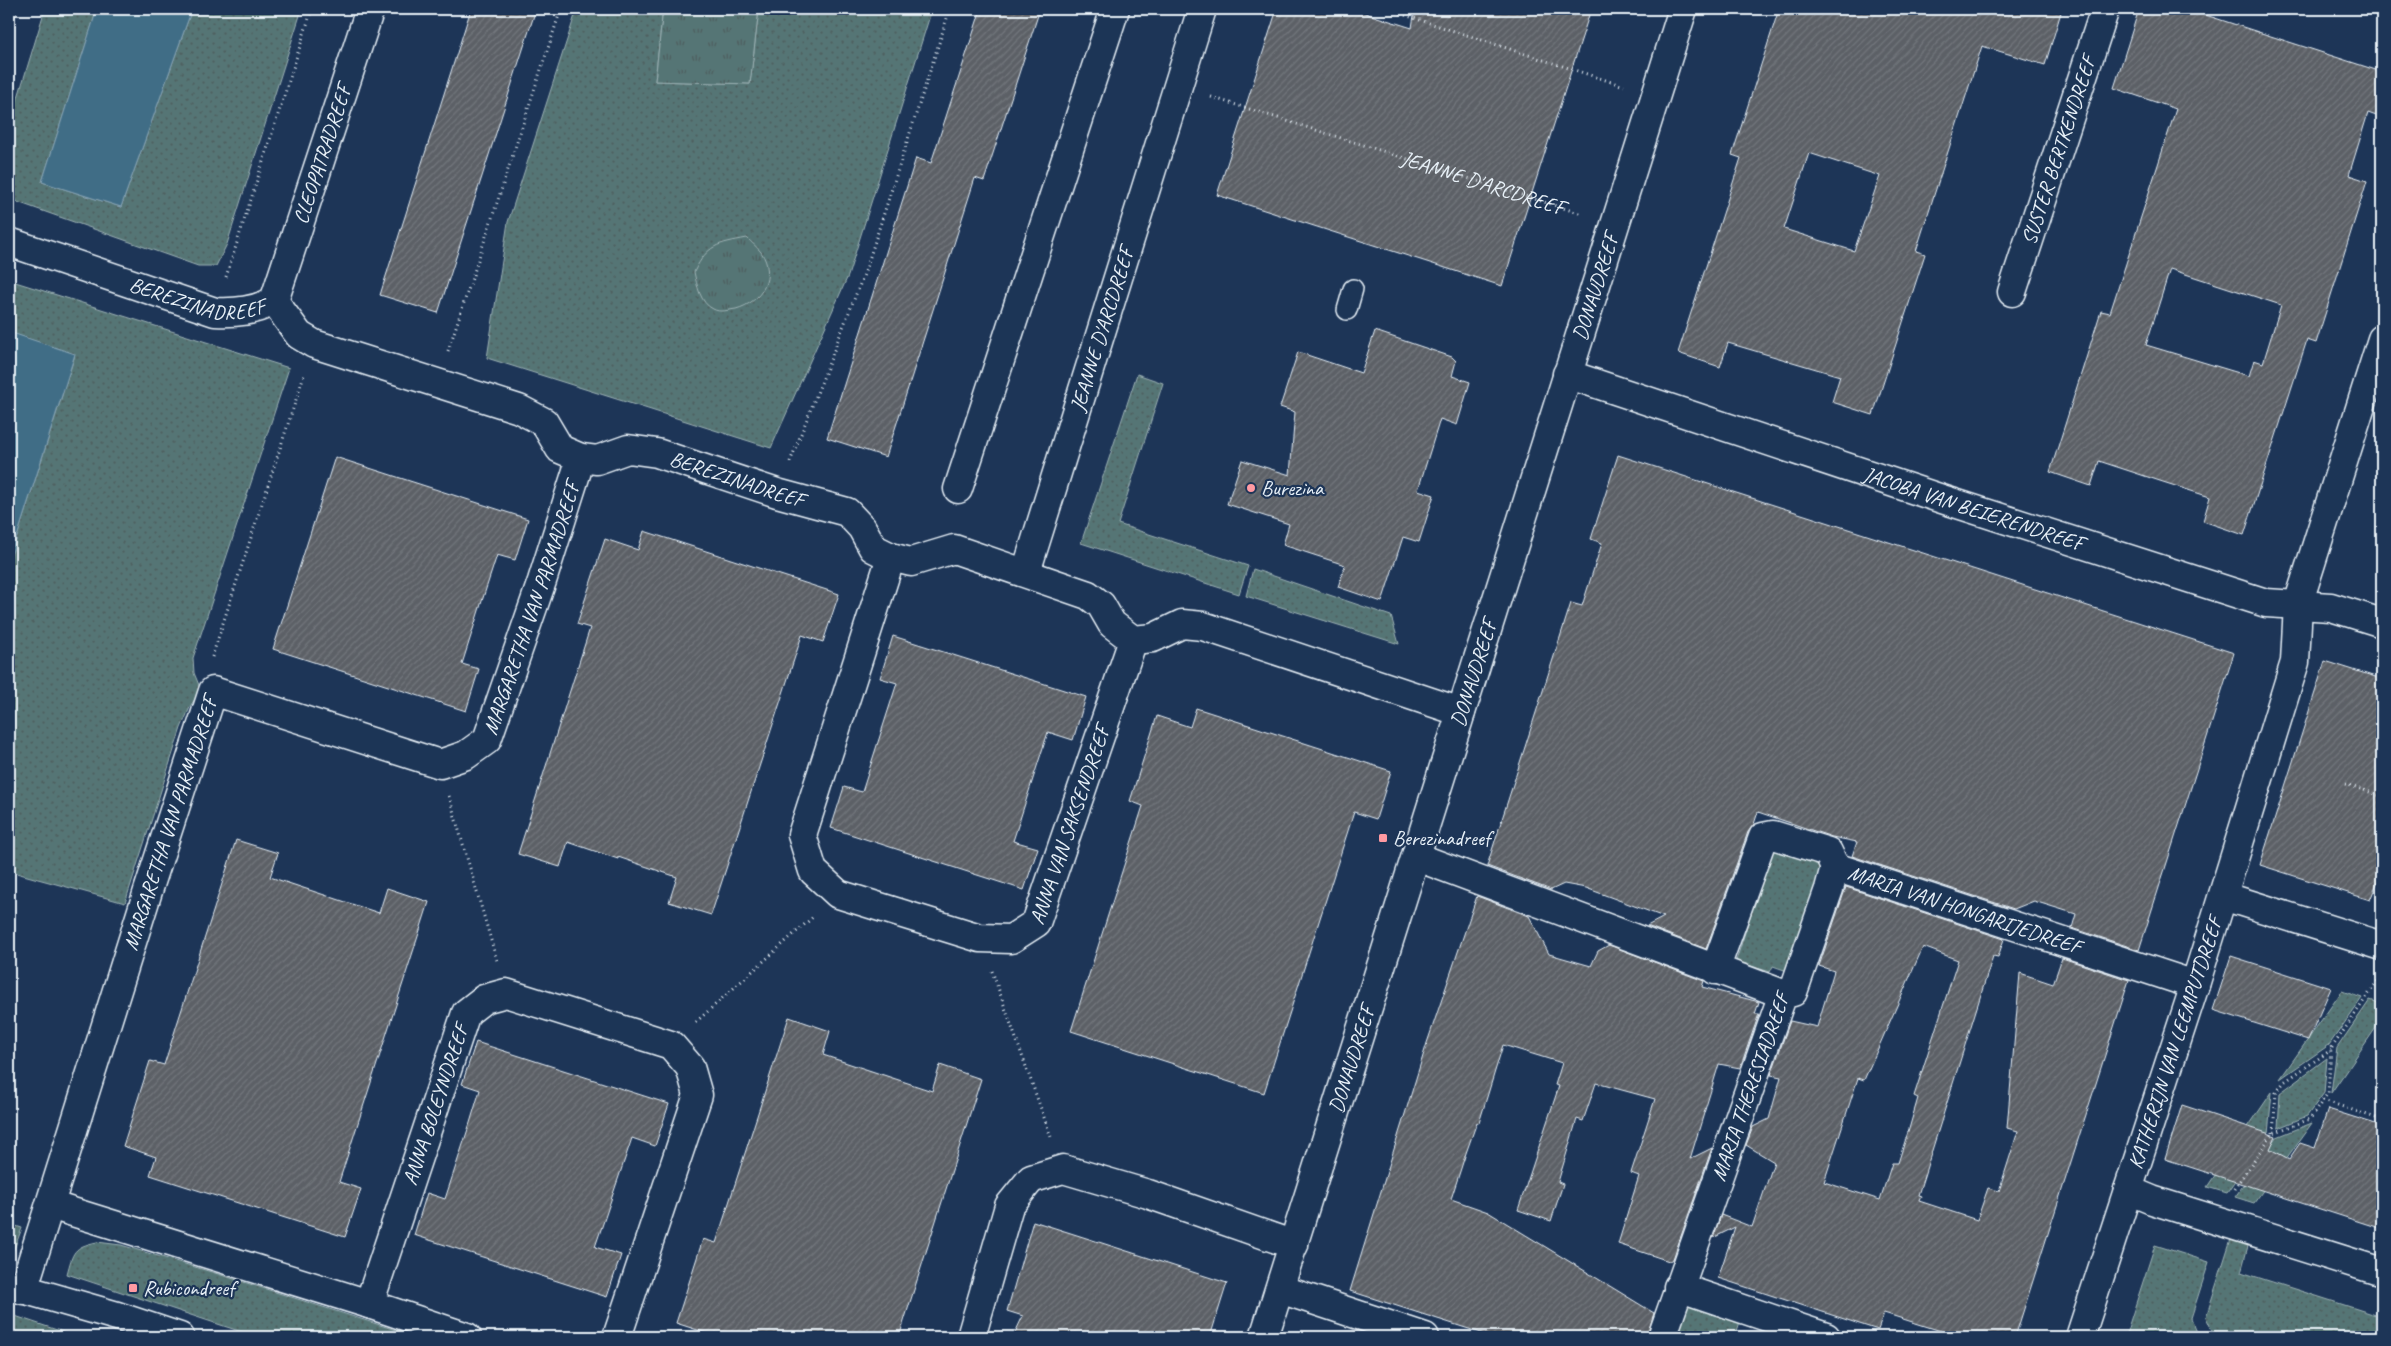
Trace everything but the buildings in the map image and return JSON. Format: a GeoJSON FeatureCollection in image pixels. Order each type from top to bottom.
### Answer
{"type":"FeatureCollection","features":[{"type":"Feature","properties":{"kind":"street","name":"CLEOPATRADREEF"},"geometry":{"type":"LineString","coordinates":[[274,302],[370,9]]}},
{"type":"Feature","properties":{"kind":"street"},"geometry":{"type":"LineString","coordinates":[[958,489],[1115,9]]}},
{"type":"Feature","properties":{"kind":"street","name":"JEANNE D'ARCDREEF"},"geometry":{"type":"LineString","coordinates":[[1026,572],[1202,9]]}},
{"type":"Feature","properties":{"kind":"street","name":"DONAUDREEF"},"geometry":{"type":"LineString","coordinates":[[1264,1337],[1684,9]]}},
{"type":"Feature","properties":{"kind":"street","name":"SUSTER BERTKENDREEF"},"geometry":{"type":"LineString","coordinates":[[2012,292],[2105,9]]}},
{"type":"Feature","properties":{"kind":"street","name":"BEREZINADREEF"},"geometry":{"type":"LineString","coordinates":[[9,242],[215,312],[236,313],[274,302],[300,335],[314,344],[519,409],[544,422],[560,449],[581,458],[598,460],[628,450],[657,453],[777,493],[846,512],[862,528],[873,548],[891,557],[911,562],[954,549],[1026,572],[1088,595],[1101,606],[1112,624],[1133,640]]}},
{"type":"Feature","properties":{"kind":"street","name":"KATHERIJN VAN LEEMPUTDREEF"},"geometry":{"type":"LineString","coordinates":[[2080,1337],[2195,985],[2295,662],[2298,604],[2382,340]]}},
{"type":"Feature","properties":{"kind":"street","name":"JACOBA VAN BEIERENDREEF"},"geometry":{"type":"LineString","coordinates":[[1567,374],[1942,500],[2266,603],[2331,607],[2382,623]]}},
{"type":"Feature","properties":{"kind":"street","name":"MARGARETHA VAN PARMADREEF"},"geometry":{"type":"LineString","coordinates":[[16,1288],[50,1205],[148,891],[213,691],[440,764],[466,755],[487,740],[542,581],[581,458]]}},
{"type":"Feature","properties":{"kind":"street","name":"ANNA VAN SAKSENDREEF"},"geometry":{"type":"LineString","coordinates":[[891,557],[802,836],[814,871],[838,894],[980,938],[1012,939],[1036,923],[1133,640]]}},
{"type":"Feature","properties":{"kind":"street"},"geometry":{"type":"LineString","coordinates":[[1133,640],[1153,638],[1182,624],[1203,626],[1462,712]]}},
{"type":"Feature","properties":{"kind":"street","name":"MARIA VAN HONGARIJEDREEF"},"geometry":{"type":"LineString","coordinates":[[1715,970],[1762,837],[1773,835],[1828,852],[1835,866],[2195,985]]}},
{"type":"Feature","properties":{"kind":"street"},"geometry":{"type":"LineString","coordinates":[[1417,857],[1783,994]]}},
{"type":"Feature","properties":{"kind":"street","name":"MARIA THERESIADREEF"},"geometry":{"type":"LineString","coordinates":[[1662,1337],[1678,1287],[1783,994],[1793,992],[1829,889],[1835,866]]}},
{"type":"Feature","properties":{"kind":"street","name":"KATHERIJN VAN LEEMPUTDREEF"},"geometry":{"type":"LineString","coordinates":[[2223,896],[2382,946]]}},
{"type":"Feature","properties":{"kind":"street"},"geometry":{"type":"LineString","coordinates":[[506,993],[671,1045],[690,1067],[698,1095],[617,1337]]}},
{"type":"Feature","properties":{"kind":"street","name":"ANNA BOLEYNDREEF"},"geometry":{"type":"LineString","coordinates":[[368,1304],[466,1013],[484,999],[506,993]]}},
{"type":"Feature","properties":{"kind":"street"},"geometry":{"type":"LineString","coordinates":[[971,1337],[1009,1206],[1031,1179],[1063,1169],[1148,1194],[1294,1245]]}},
{"type":"Feature","properties":{"kind":"street","name":"KATHERIJN VAN LEEMPUTDREEF"},"geometry":{"type":"LineString","coordinates":[[2128,1190],[2152,1200],[2382,1272]]}},
{"type":"Feature","properties":{"kind":"street"},"geometry":{"type":"LineString","coordinates":[[50,1205],[368,1304],[467,1337]]}},
{"type":"Feature","properties":{"kind":"street"},"geometry":{"type":"LineString","coordinates":[[1678,1287],[1826,1337]]}},
{"type":"Feature","properties":{"kind":"street"},"geometry":{"type":"LineString","coordinates":[[16,1288],[117,1316],[180,1337]]}},
{"type":"Feature","properties":{"kind":"street"},"geometry":{"type":"LineString","coordinates":[[1280,1289],[1425,1337]]}},
{"type":"Feature","properties":{"kind":"lane"},"geometry":{"type":"LineString","coordinates":[[1347,310],[1354,289]]}},
{"type":"Feature","properties":{"kind":"path"},"geometry":{"type":"LineString","coordinates":[[9,33],[16,9]]}},
{"type":"Feature","properties":{"kind":"path"},"geometry":{"type":"LineString","coordinates":[[215,312],[312,9]]}},
{"type":"Feature","properties":{"kind":"path"},"geometry":{"type":"LineString","coordinates":[[438,383],[561,9]]}},
{"type":"Feature","properties":{"kind":"path"},"geometry":{"type":"LineString","coordinates":[[777,493],[866,268],[950,9]]}},
{"type":"Feature","properties":{"kind":"path"},"geometry":{"type":"LineString","coordinates":[[1386,9],[1656,96]]}},
{"type":"Feature","properties":{"kind":"path","name":"JEANNE D'ARCDREEF"},"geometry":{"type":"LineString","coordinates":[[1178,87],[1616,225]]}},
{"type":"Feature","properties":{"kind":"path"},"geometry":{"type":"LineString","coordinates":[[213,691],[207,672],[314,344]]}},
{"type":"Feature","properties":{"kind":"path"},"geometry":{"type":"LineString","coordinates":[[440,764],[506,993]]}},
{"type":"Feature","properties":{"kind":"path"},"geometry":{"type":"LineString","coordinates":[[2345,784],[2382,796]]}},
{"type":"Feature","properties":{"kind":"path"},"geometry":{"type":"LineString","coordinates":[[671,1045],[838,894]]}},
{"type":"Feature","properties":{"kind":"path"},"geometry":{"type":"LineString","coordinates":[[980,938],[1063,1169]]}},
{"type":"Feature","properties":{"kind":"path"},"geometry":{"type":"LineString","coordinates":[[2214,1219],[2273,1133],[2276,1093],[2284,1082],[2331,1049],[2382,975]]}},
{"type":"Feature","properties":{"kind":"path"},"geometry":{"type":"LineString","coordinates":[[2273,1133],[2310,1119],[2328,1094],[2331,1049]]}},
{"type":"Feature","properties":{"kind":"path"},"geometry":{"type":"LineString","coordinates":[[2323,1100],[2382,1120]]}},
{"type":"Feature","properties":{"kind":"green space"},"geometry":{"type":"Polygon","coordinates":[[[45,9],[97,9],[42,182],[121,207],[192,9],[302,9],[227,244],[216,266],[198,266],[9,199],[9,127],[45,9]]]}},
{"type":"Feature","properties":{"kind":"green space"},"geometry":{"type":"Polygon","coordinates":[[[577,9],[663,9],[655,81],[750,84],[759,9],[932,9],[848,276],[771,448],[487,358],[508,222],[577,9]]]}},
{"type":"Feature","properties":{"kind":"green space"},"geometry":{"type":"Polygon","coordinates":[[[663,9],[759,9],[750,84],[655,81],[663,9]]]}},
{"type":"Feature","properties":{"kind":"green space"},"geometry":{"type":"Polygon","coordinates":[[[747,238],[761,252],[766,261],[768,270],[764,287],[753,301],[745,306],[724,311],[713,309],[702,298],[694,272],[704,256],[714,247],[747,238]]]}},
{"type":"Feature","properties":{"kind":"green space"},"geometry":{"type":"Polygon","coordinates":[[[9,280],[289,368],[193,658],[194,673],[201,690],[191,705],[181,728],[125,903],[9,871],[9,562],[75,355],[9,332],[9,280]]]}},
{"type":"Feature","properties":{"kind":"green space"},"geometry":{"type":"Polygon","coordinates":[[[1137,374],[1163,383],[1118,524],[1248,566],[1239,594],[1081,543],[1137,374]]]}},
{"type":"Feature","properties":{"kind":"green space"},"geometry":{"type":"Polygon","coordinates":[[[1253,569],[1391,616],[1399,644],[1246,596],[1253,569]]]}},
{"type":"Feature","properties":{"kind":"green space"},"geometry":{"type":"Polygon","coordinates":[[[1772,848],[1825,865],[1790,972],[1773,966],[1770,972],[1736,961],[1772,848]]]}},
{"type":"Feature","properties":{"kind":"green space"},"geometry":{"type":"Polygon","coordinates":[[[2342,991],[2362,998],[2329,1045],[2280,1079],[2342,991]]]}},
{"type":"Feature","properties":{"kind":"green space"},"geometry":{"type":"Polygon","coordinates":[[[2370,1000],[2382,1004],[2382,1019],[2331,1093],[2337,1048],[2370,1000]]]}},
{"type":"Feature","properties":{"kind":"green space"},"geometry":{"type":"Polygon","coordinates":[[[2327,1058],[2324,1093],[2307,1116],[2278,1128],[2280,1093],[2327,1058]]]}},
{"type":"Feature","properties":{"kind":"green space"},"geometry":{"type":"Polygon","coordinates":[[[2272,1092],[2268,1134],[2227,1193],[2207,1187],[2272,1092]]]}},
{"type":"Feature","properties":{"kind":"green space"},"geometry":{"type":"Polygon","coordinates":[[[2312,1123],[2254,1203],[2235,1197],[2277,1137],[2312,1123]]]}},
{"type":"Feature","properties":{"kind":"green space"},"geometry":{"type":"Polygon","coordinates":[[[9,1224],[22,1228],[11,1257],[9,1257],[9,1224]]]}},
{"type":"Feature","properties":{"kind":"green space"},"geometry":{"type":"Polygon","coordinates":[[[2231,1239],[2246,1243],[2248,1246],[2241,1272],[2382,1317],[2382,1337],[2215,1337],[2206,1317],[2231,1239]]]}},
{"type":"Feature","properties":{"kind":"green space"},"geometry":{"type":"Polygon","coordinates":[[[97,1242],[121,1245],[418,1337],[257,1337],[67,1274],[75,1252],[83,1246],[97,1242]]]}},
{"type":"Feature","properties":{"kind":"green space"},"geometry":{"type":"Polygon","coordinates":[[[2155,1245],[2209,1262],[2191,1318],[2199,1337],[2125,1337],[2155,1245]]]}},
{"type":"Feature","properties":{"kind":"green space"},"geometry":{"type":"Polygon","coordinates":[[[1688,1302],[1741,1319],[1735,1337],[1677,1337],[1688,1302]]]}},
{"type":"Feature","properties":{"kind":"green space"},"geometry":{"type":"Polygon","coordinates":[[[9,1314],[78,1337],[9,1337],[9,1314]]]}},
{"type":"Feature","properties":{"kind":"water"},"geometry":{"type":"Polygon","coordinates":[[[97,9],[192,9],[121,207],[42,182],[97,9]]]}},
{"type":"Feature","properties":{"kind":"water"},"geometry":{"type":"Polygon","coordinates":[[[9,332],[75,354],[9,562],[9,332]]]}},
{"type":"Feature","properties":{"kind":"place","name":"Burezina"},"geometry":{"type":"Point","coordinates":[1251,488]}},
{"type":"Feature","properties":{"kind":"place","name":"Berezinadreef"},"geometry":{"type":"Point","coordinates":[1383,838]}},
{"type":"Feature","properties":{"kind":"place","name":"Rubicondreef"},"geometry":{"type":"Point","coordinates":[133,1288]}}]}
